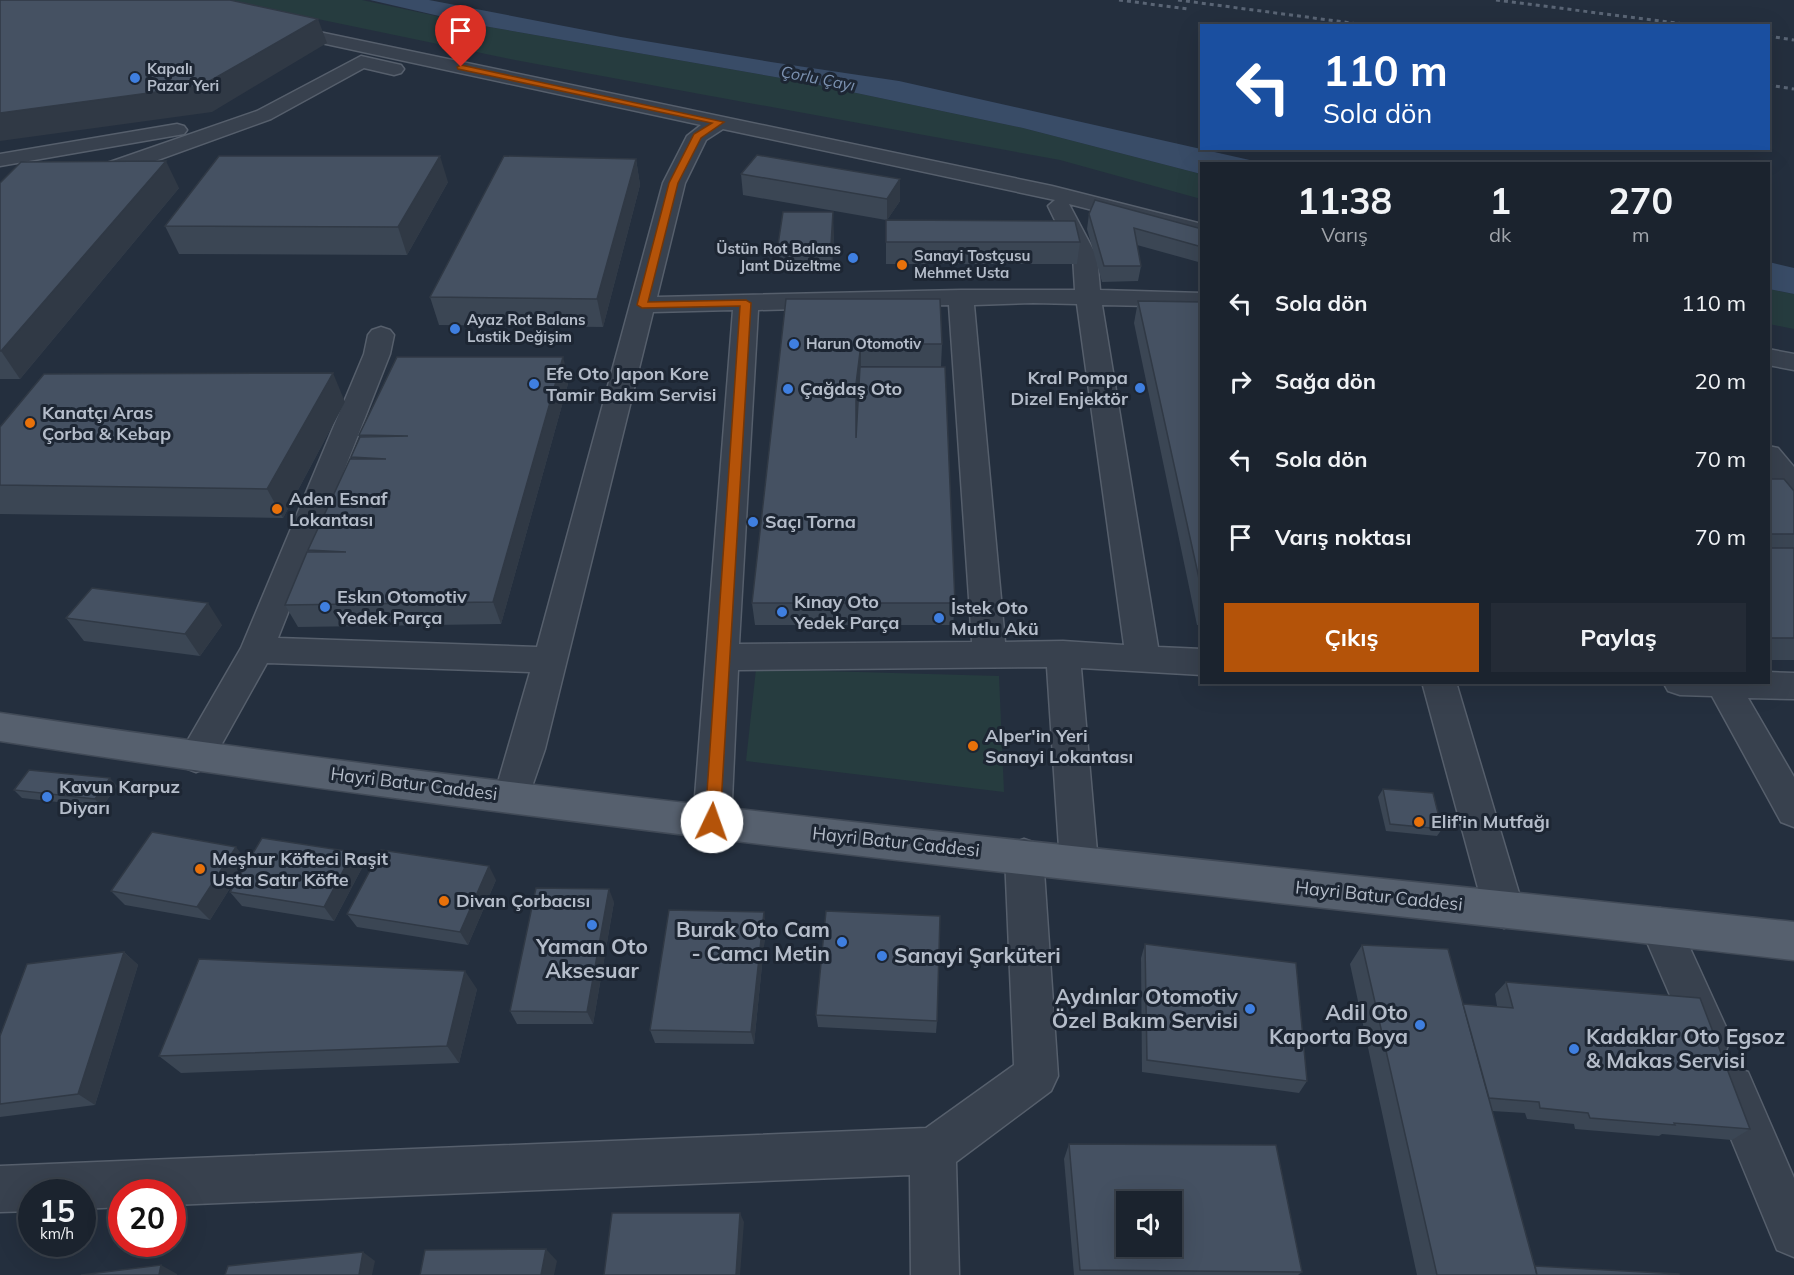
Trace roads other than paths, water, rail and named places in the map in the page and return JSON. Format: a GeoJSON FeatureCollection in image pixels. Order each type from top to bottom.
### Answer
{"type":"FeatureCollection","features":[{"type":"Feature","properties":{"kind":"main road","name":"Hayri Batur Caddesi"},"geometry":{"type":"LineString","coordinates":[[0,727],[196,757],[712,822],[1794,940]]}},
{"type":"Feature","properties":{"kind":"street"},"geometry":{"type":"LineString","coordinates":[[260,24],[708,129]]}},
{"type":"Feature","properties":{"kind":"street"},"geometry":{"type":"LineString","coordinates":[[66,185],[264,115],[361,62],[1052,193],[1200,230]]}},
{"type":"Feature","properties":{"kind":"street"},"geometry":{"type":"LineString","coordinates":[[0,160],[264,115]]}},
{"type":"Feature","properties":{"kind":"street"},"geometry":{"type":"LineString","coordinates":[[512,796],[527,749],[674,183],[708,129]]}},
{"type":"Feature","properties":{"kind":"street"},"geometry":{"type":"LineString","coordinates":[[1052,193],[1085,257],[1088,297],[1143,659]]}},
{"type":"Feature","properties":{"kind":"street"},"geometry":{"type":"LineString","coordinates":[[642,305],[961,297],[1200,300]]}},
{"type":"Feature","properties":{"kind":"street"},"geometry":{"type":"LineString","coordinates":[[961,297],[990,655]]}},
{"type":"Feature","properties":{"kind":"street"},"geometry":{"type":"LineString","coordinates":[[712,822],[746,303]]}},
{"type":"Feature","properties":{"kind":"street"},"geometry":{"type":"LineString","coordinates":[[196,757],[257,650],[377,354],[381,335]]}},
{"type":"Feature","properties":{"kind":"street"},"geometry":{"type":"LineString","coordinates":[[1770,357],[1794,362]]}},
{"type":"Feature","properties":{"kind":"street"},"geometry":{"type":"LineString","coordinates":[[1770,457],[1794,486]]}},
{"type":"Feature","properties":{"kind":"street"},"geometry":{"type":"LineString","coordinates":[[257,650],[549,660]]}},
{"type":"Feature","properties":{"kind":"street"},"geometry":{"type":"LineString","coordinates":[[1063,654],[1079,863]]}},
{"type":"Feature","properties":{"kind":"street"},"geometry":{"type":"LineString","coordinates":[[722,657],[1063,654],[1200,662]]}},
{"type":"Feature","properties":{"kind":"street"},"geometry":{"type":"LineString","coordinates":[[1440,684],[1504,910]]}},
{"type":"Feature","properties":{"kind":"street"},"geometry":{"type":"LineString","coordinates":[[1722,684],[1794,686]]}},
{"type":"Feature","properties":{"kind":"street"},"geometry":{"type":"LineString","coordinates":[[1722,684],[1794,811]]}},
{"type":"Feature","properties":{"kind":"street"},"geometry":{"type":"LineString","coordinates":[[0,1189],[933,1151],[1036,1076],[1024,856]]}},
{"type":"Feature","properties":{"kind":"street"},"geometry":{"type":"LineString","coordinates":[[1660,926],[1794,1233]]}},
{"type":"Feature","properties":{"kind":"street"},"geometry":{"type":"LineString","coordinates":[[933,1151],[935,1275]]}},
{"type":"Feature","properties":{"kind":"water","name":"Çorlu Çayı"},"geometry":{"type":"Polygon","coordinates":[[[370,0],[429,0],[621,37],[899,81],[1259,162],[1200,162],[1200,174],[1023,128],[804,82],[478,25],[370,0]]]}},
{"type":"Feature","properties":{"kind":"water"},"geometry":{"type":"Polygon","coordinates":[[[1770,262],[1794,268],[1794,294],[1770,289],[1770,262]]]}},
{"type":"Feature","properties":{"kind":"railway"},"geometry":{"type":"LineString","coordinates":[[1119,0],[1188,9]]}},
{"type":"Feature","properties":{"kind":"railway"},"geometry":{"type":"LineString","coordinates":[[1178,0],[1359,24]]}},
{"type":"Feature","properties":{"kind":"railway"},"geometry":{"type":"LineString","coordinates":[[1496,0],[1684,24]]}},
{"type":"Feature","properties":{"kind":"railway"},"geometry":{"type":"LineString","coordinates":[[1770,36],[1794,40]]}},
{"type":"Feature","properties":{"kind":"railway"},"geometry":{"type":"LineString","coordinates":[[1770,85],[1794,89]]}},
{"type":"Feature","properties":{"kind":"place","name":"Kapalı Pazar Yeri"},"geometry":{"type":"Point","coordinates":[135,78]}},
{"type":"Feature","properties":{"kind":"place","name":"Üstün Rot Balans Jant Düzeltme"},"geometry":{"type":"Point","coordinates":[853,258]}},
{"type":"Feature","properties":{"kind":"place","name":"Sanayi Tostçusu Mehmet Usta"},"geometry":{"type":"Point","coordinates":[902,265]}},
{"type":"Feature","properties":{"kind":"place","name":"Ayaz Rot Balans Lastik Değişim"},"geometry":{"type":"Point","coordinates":[455,329]}},
{"type":"Feature","properties":{"kind":"place","name":"Harun Otomotiv"},"geometry":{"type":"Point","coordinates":[794,344]}},
{"type":"Feature","properties":{"kind":"place","name":"Efe Oto Japon Kore Tamir Bakım Servisi"},"geometry":{"type":"Point","coordinates":[534,384]}},
{"type":"Feature","properties":{"kind":"place","name":"Kral Pompa Dizel Enjektör"},"geometry":{"type":"Point","coordinates":[1140,388]}},
{"type":"Feature","properties":{"kind":"place","name":"Çağdaş Oto"},"geometry":{"type":"Point","coordinates":[788,389]}},
{"type":"Feature","properties":{"kind":"place","name":"Kanatçı Aras Çorba & Kebap"},"geometry":{"type":"Point","coordinates":[30,423]}},
{"type":"Feature","properties":{"kind":"place","name":"Aden Esnaf Lokantası"},"geometry":{"type":"Point","coordinates":[277,509]}},
{"type":"Feature","properties":{"kind":"place","name":"Saçı Torna"},"geometry":{"type":"Point","coordinates":[753,522]}},
{"type":"Feature","properties":{"kind":"place","name":"Eskın Otomotiv Yedek Parça"},"geometry":{"type":"Point","coordinates":[325,607]}},
{"type":"Feature","properties":{"kind":"place","name":"Kınay Oto Yedek Parça"},"geometry":{"type":"Point","coordinates":[782,612]}},
{"type":"Feature","properties":{"kind":"place","name":"İstek Oto Mutlu Akü"},"geometry":{"type":"Point","coordinates":[939,618]}},
{"type":"Feature","properties":{"kind":"place","name":"Alper'in Yeri Sanayi Lokantası"},"geometry":{"type":"Point","coordinates":[973,746]}},
{"type":"Feature","properties":{"kind":"place","name":"Kavun Karpuz Diyarı"},"geometry":{"type":"Point","coordinates":[47,797]}},
{"type":"Feature","properties":{"kind":"place","name":"Elif'in Mutfağı"},"geometry":{"type":"Point","coordinates":[1419,822]}},
{"type":"Feature","properties":{"kind":"place","name":"Meşhur Köfteci Raşit Usta Satır Köfte"},"geometry":{"type":"Point","coordinates":[200,869]}},
{"type":"Feature","properties":{"kind":"place","name":"Divan Çorbacısı"},"geometry":{"type":"Point","coordinates":[444,901]}},
{"type":"Feature","properties":{"kind":"place","name":"Yaman Oto Aksesuar"},"geometry":{"type":"Point","coordinates":[592,925]}},
{"type":"Feature","properties":{"kind":"place","name":"Burak Oto Cam - Camcı Metin"},"geometry":{"type":"Point","coordinates":[842,942]}},
{"type":"Feature","properties":{"kind":"place","name":"Sanayi Şarküteri"},"geometry":{"type":"Point","coordinates":[882,956]}},
{"type":"Feature","properties":{"kind":"place","name":"Aydınlar Otomotiv Özel Bakım Servisi"},"geometry":{"type":"Point","coordinates":[1250,1009]}},
{"type":"Feature","properties":{"kind":"place","name":"Adil Oto Kaporta Boya"},"geometry":{"type":"Point","coordinates":[1420,1025]}},
{"type":"Feature","properties":{"kind":"place","name":"Kadaklar Oto Egsoz & Makas Servisi"},"geometry":{"type":"Point","coordinates":[1574,1049]}}]}
